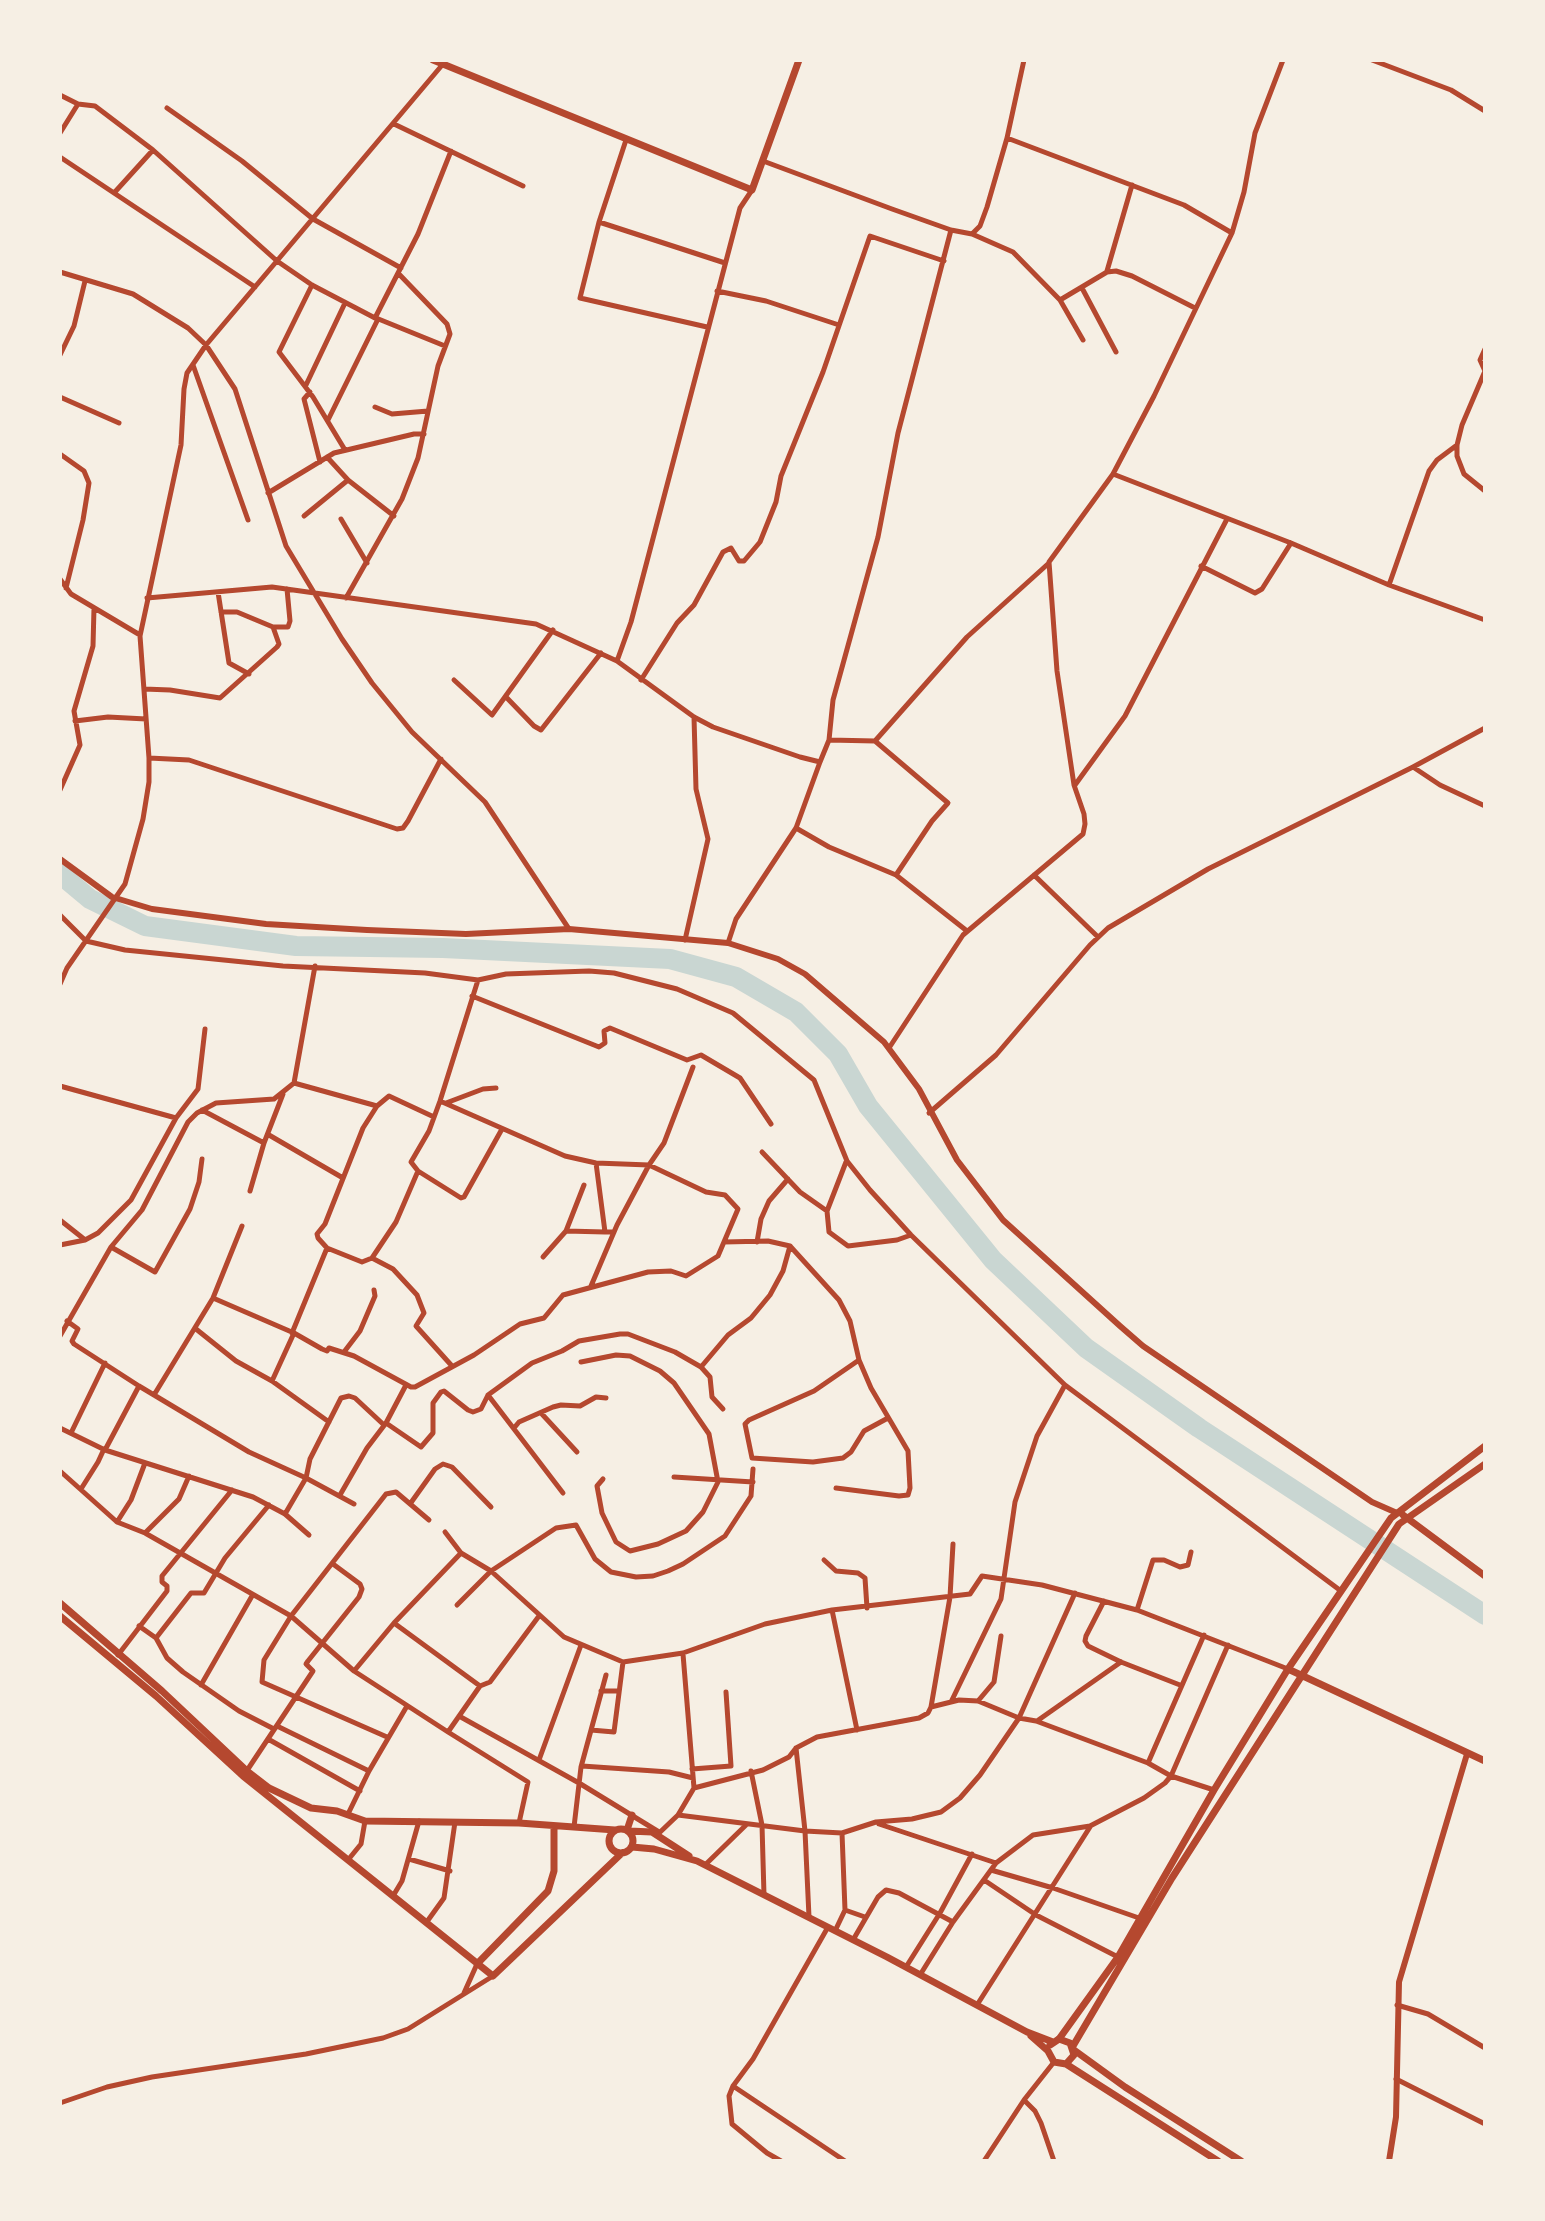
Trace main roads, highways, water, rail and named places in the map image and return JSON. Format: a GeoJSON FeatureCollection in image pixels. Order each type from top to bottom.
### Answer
{"type":"FeatureCollection","features":[{"type":"Feature","properties":{"kind":"main road"},"geometry":{"type":"LineString","coordinates":[[433,60],[752,190],[799,60]]}},
{"type":"Feature","properties":{"kind":"main road"},"geometry":{"type":"LineString","coordinates":[[1048,2051],[1118,1957],[1288,1669],[1394,1516],[1485,1446]]}},
{"type":"Feature","properties":{"kind":"main road"},"geometry":{"type":"LineString","coordinates":[[1066,2064],[1172,1878],[1399,1524],[1485,1464]]}},
{"type":"Feature","properties":{"kind":"main road"},"geometry":{"type":"LineString","coordinates":[[1394,1516],[1407,1517],[1485,1576]]}},
{"type":"Feature","properties":{"kind":"main road"},"geometry":{"type":"LineString","coordinates":[[60,1603],[162,1691],[245,1774],[282,1795],[311,1808],[365,1821],[519,1823],[659,1834],[701,1863],[1027,2032],[1056,2041],[1067,2040],[1073,2048],[1125,2087],[1241,2161]]}},
{"type":"Feature","properties":{"kind":"main road"},"geometry":{"type":"LineString","coordinates":[[60,1616],[348,1861],[493,1976],[622,1853],[632,1847],[654,1849],[701,1863]]}},
{"type":"Feature","properties":{"kind":"main road"},"geometry":{"type":"LineString","coordinates":[[1288,1669],[1485,1761]]}},
{"type":"Feature","properties":{"kind":"main road"},"geometry":{"type":"LineString","coordinates":[[628,1831],[632,1815]]}},
{"type":"Feature","properties":{"kind":"main road"},"geometry":{"type":"LineString","coordinates":[[477,1964],[548,1891],[554,1871],[554,1826]]}},
{"type":"Feature","properties":{"kind":"main road"},"geometry":{"type":"LineString","coordinates":[[615,1830],[610,1836],[610,1846],[622,1853]]}},
{"type":"Feature","properties":{"kind":"main road"},"geometry":{"type":"LineString","coordinates":[[628,1831],[633,1837],[632,1847]]}},
{"type":"Feature","properties":{"kind":"main road"},"geometry":{"type":"LineString","coordinates":[[1027,2032],[1048,2051],[1054,2062],[1066,2064],[1218,2161]]}},
{"type":"Feature","properties":{"kind":"waterway"},"geometry":{"type":"LineString","coordinates":[[60,874],[90,899],[145,926],[296,946],[443,948],[670,959],[736,977],[796,1012],[838,1054],[868,1106],[993,1260],[1086,1348],[1199,1428],[1485,1615]]}}]}
